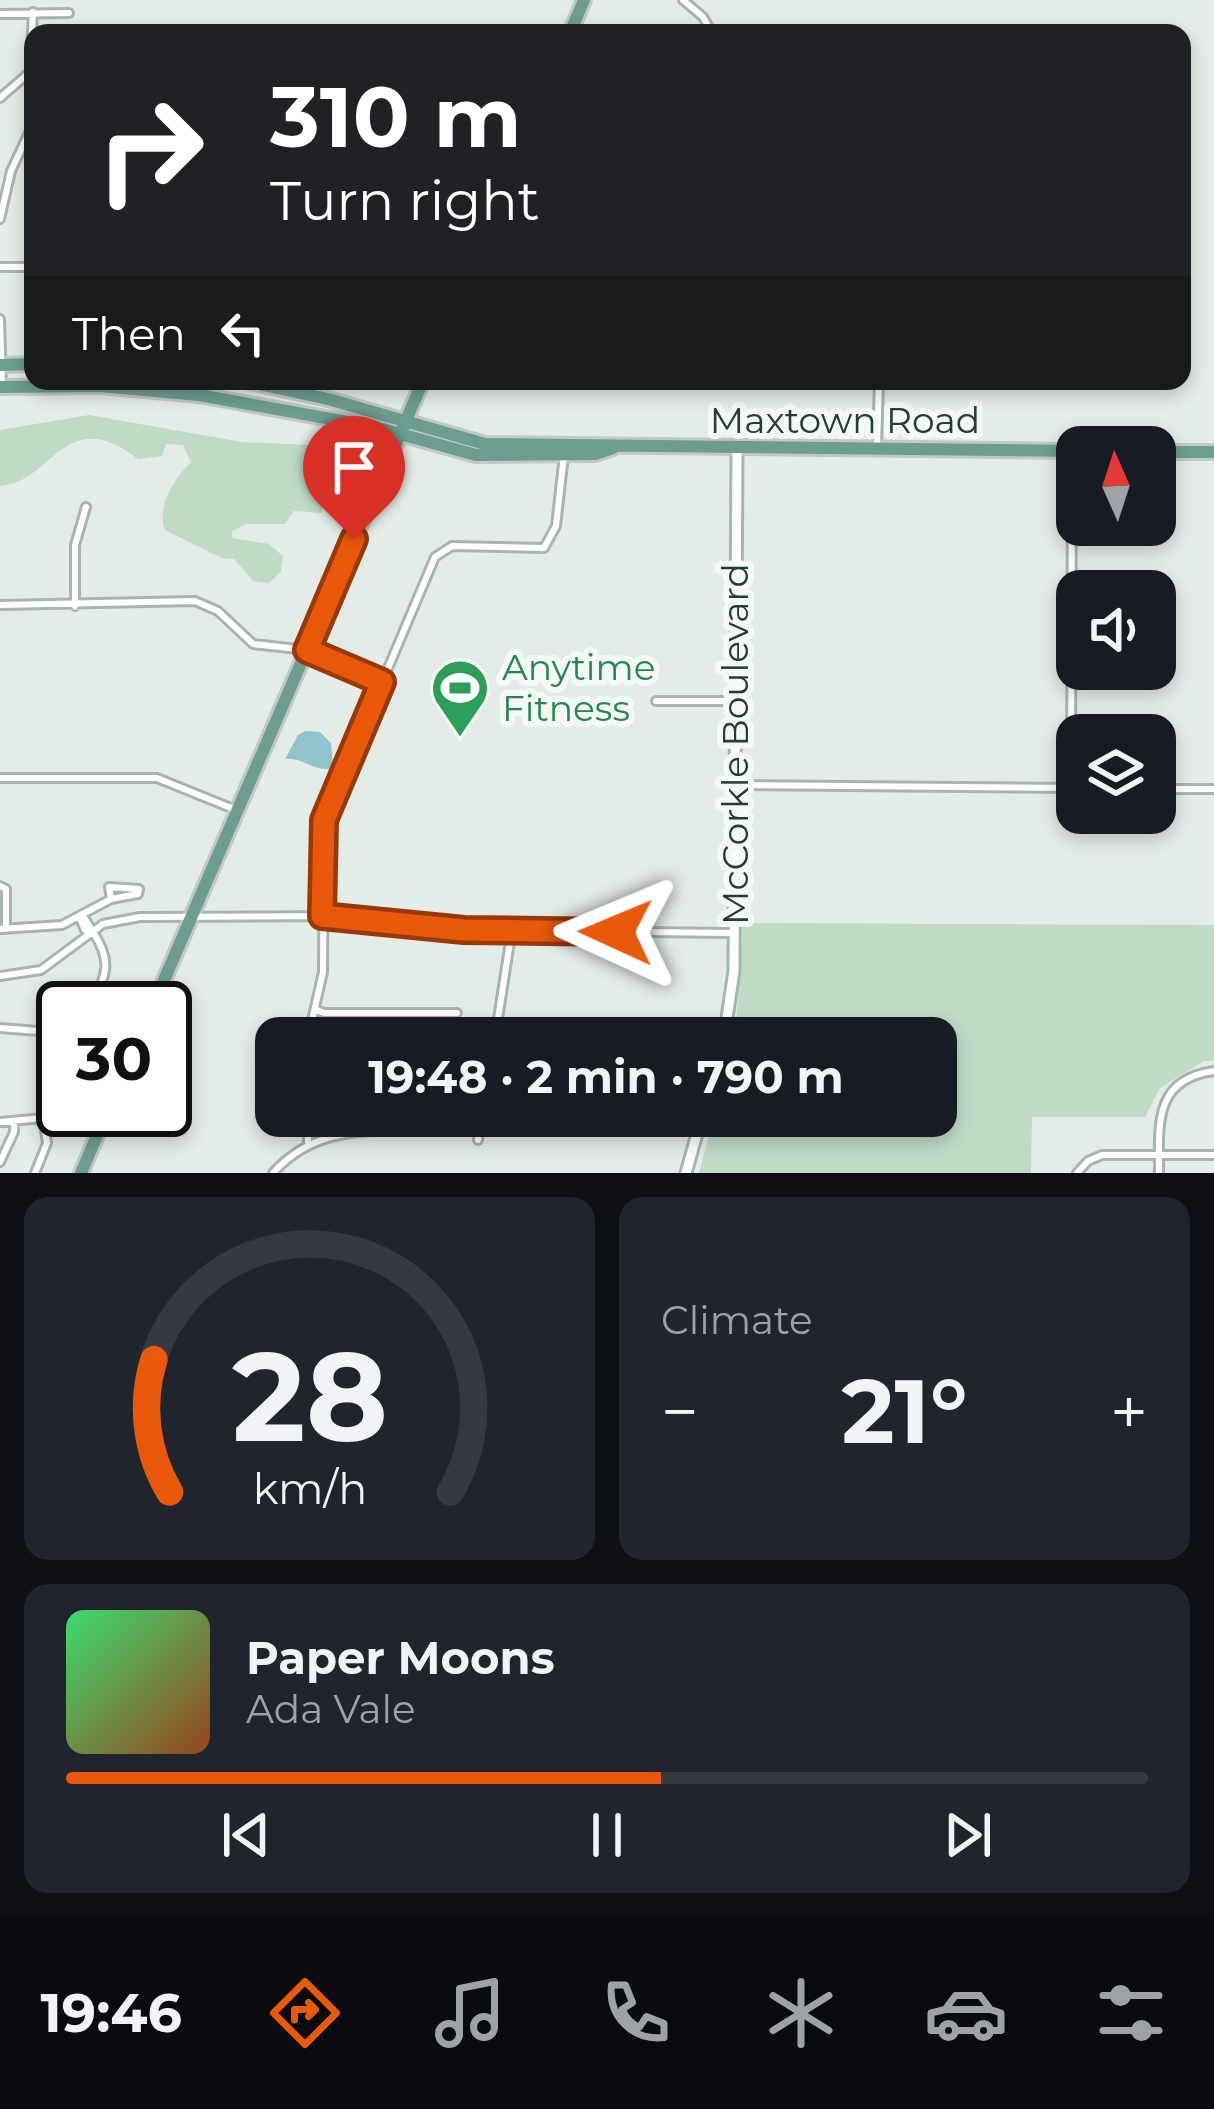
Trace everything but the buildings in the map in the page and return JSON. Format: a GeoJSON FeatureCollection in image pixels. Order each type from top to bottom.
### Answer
{"type":"FeatureCollection","features":[{"type":"Feature","properties":{"kind":"main road"},"geometry":{"type":"LineString","coordinates":[[150,390],[402,428]]}},
{"type":"Feature","properties":{"kind":"main road"},"geometry":{"type":"LineString","coordinates":[[286,390],[328,399],[402,428]]}},
{"type":"Feature","properties":{"kind":"main road"},"geometry":{"type":"LineString","coordinates":[[164,981],[419,390]]}},
{"type":"Feature","properties":{"kind":"main road","name":"Maxtown Road"},"geometry":{"type":"LineString","coordinates":[[402,428],[476,455],[517,456],[567,449]]}},
{"type":"Feature","properties":{"kind":"main road","name":"Maxtown Road"},"geometry":{"type":"LineString","coordinates":[[402,428],[485,444],[595,454],[613,448],[1056,452]]}},
{"type":"Feature","properties":{"kind":"main road"},"geometry":{"type":"LineString","coordinates":[[1176,452],[1214,452]]}},
{"type":"Feature","properties":{"kind":"main road"},"geometry":{"type":"LineString","coordinates":[[81,1173],[96,1137]]}},
{"type":"Feature","properties":{"kind":"street"},"geometry":{"type":"LineString","coordinates":[[683,0],[707,24]]}},
{"type":"Feature","properties":{"kind":"street"},"geometry":{"type":"LineString","coordinates":[[33,12],[33,24]]}},
{"type":"Feature","properties":{"kind":"street"},"geometry":{"type":"LineString","coordinates":[[0,14],[69,13]]}},
{"type":"Feature","properties":{"kind":"street"},"geometry":{"type":"LineString","coordinates":[[0,98],[24,78]]}},
{"type":"Feature","properties":{"kind":"street"},"geometry":{"type":"LineString","coordinates":[[0,219],[10,171],[24,142]]}},
{"type":"Feature","properties":{"kind":"street"},"geometry":{"type":"LineString","coordinates":[[0,319],[1,387]]}},
{"type":"Feature","properties":{"kind":"street"},"geometry":{"type":"LineString","coordinates":[[877,450],[879,390]]}},
{"type":"Feature","properties":{"kind":"street"},"geometry":{"type":"LineString","coordinates":[[313,1017],[322,972],[324,820],[436,557],[444,548],[544,548],[550,542],[567,449]]}},
{"type":"Feature","properties":{"kind":"street","name":"McCorkle Boulevard"},"geometry":{"type":"LineString","coordinates":[[728,1017],[734,932],[737,450]]}},
{"type":"Feature","properties":{"kind":"street"},"geometry":{"type":"LineString","coordinates":[[75,606],[74,545],[86,507]]}},
{"type":"Feature","properties":{"kind":"street"},"geometry":{"type":"LineString","coordinates":[[1074,546],[1074,714]]}},
{"type":"Feature","properties":{"kind":"street"},"geometry":{"type":"LineString","coordinates":[[0,605],[195,601],[214,608],[253,644],[307,650],[382,682]]}},
{"type":"Feature","properties":{"kind":"street"},"geometry":{"type":"LineString","coordinates":[[656,701],[736,701]]}},
{"type":"Feature","properties":{"kind":"street"},"geometry":{"type":"LineString","coordinates":[[0,778],[157,778],[237,810]]}},
{"type":"Feature","properties":{"kind":"street"},"geometry":{"type":"LineString","coordinates":[[736,785],[1056,788]]}},
{"type":"Feature","properties":{"kind":"street"},"geometry":{"type":"LineString","coordinates":[[1176,789],[1214,789]]}},
{"type":"Feature","properties":{"kind":"street"},"geometry":{"type":"LineString","coordinates":[[0,886],[6,889],[3,929],[43,929],[111,898],[135,896],[139,889],[109,887],[111,898]]}},
{"type":"Feature","properties":{"kind":"street"},"geometry":{"type":"LineString","coordinates":[[79,916],[85,930],[93,932],[106,951],[100,981]]}},
{"type":"Feature","properties":{"kind":"street"},"geometry":{"type":"LineString","coordinates":[[0,976],[41,970],[93,932],[122,918],[322,916],[439,928],[734,932]]}},
{"type":"Feature","properties":{"kind":"street"},"geometry":{"type":"LineString","coordinates":[[498,1017],[512,929]]}},
{"type":"Feature","properties":{"kind":"street"},"geometry":{"type":"LineString","coordinates":[[315,1009],[324,1013],[457,1013]]}},
{"type":"Feature","properties":{"kind":"street"},"geometry":{"type":"LineString","coordinates":[[0,1028],[36,1031]]}},
{"type":"Feature","properties":{"kind":"street"},"geometry":{"type":"LineString","coordinates":[[1159,1173],[1160,1116],[1167,1098],[1188,1078],[1214,1071]]}},
{"type":"Feature","properties":{"kind":"street"},"geometry":{"type":"LineString","coordinates":[[0,1122],[36,1119]]}},
{"type":"Feature","properties":{"kind":"street"},"geometry":{"type":"LineString","coordinates":[[0,1162],[14,1121]]}},
{"type":"Feature","properties":{"kind":"street"},"geometry":{"type":"LineString","coordinates":[[35,1173],[48,1137]]}},
{"type":"Feature","properties":{"kind":"street"},"geometry":{"type":"LineString","coordinates":[[308,1137],[308,1144]]}},
{"type":"Feature","properties":{"kind":"street"},"geometry":{"type":"LineString","coordinates":[[273,1173],[308,1144],[330,1137]]}},
{"type":"Feature","properties":{"kind":"street"},"geometry":{"type":"LineString","coordinates":[[686,1173],[696,1137]]}},
{"type":"Feature","properties":{"kind":"street"},"geometry":{"type":"LineString","coordinates":[[1077,1173],[1102,1155],[1214,1155]]}},
{"type":"Feature","properties":{"kind":"green space"},"geometry":{"type":"Polygon","coordinates":[[[89,415],[242,442],[354,447],[350,467],[332,485],[321,513],[294,511],[285,524],[246,524],[232,531],[232,538],[269,544],[283,556],[281,572],[269,583],[253,581],[234,559],[222,558],[165,530],[165,502],[191,462],[183,445],[166,444],[162,456],[138,459],[113,444],[93,439],[76,442],[18,482],[0,486],[0,430],[89,415]]]}},
{"type":"Feature","properties":{"kind":"green space"},"geometry":{"type":"Polygon","coordinates":[[[743,923],[1214,925],[1214,1061],[1204,1061],[1160,1088],[1145,1117],[1032,1117],[1031,1173],[699,1173],[708,1137],[957,1137],[957,1017],[736,1017],[743,923]]]}},
{"type":"Feature","properties":{"kind":"water"},"geometry":{"type":"Polygon","coordinates":[[[305,731],[320,732],[331,743],[333,768],[285,759],[305,731]]]}},
{"type":"Feature","properties":{"kind":"place","name":"Anytime Fitness"},"geometry":{"type":"Point","coordinates":[460,739]}},
{"type":"Feature","properties":{"kind":"route"},"geometry":{"type":"LineString","coordinates":[[354,539],[307,650],[382,682],[324,820],[322,916],[464,930],[616,932]]}}]}
